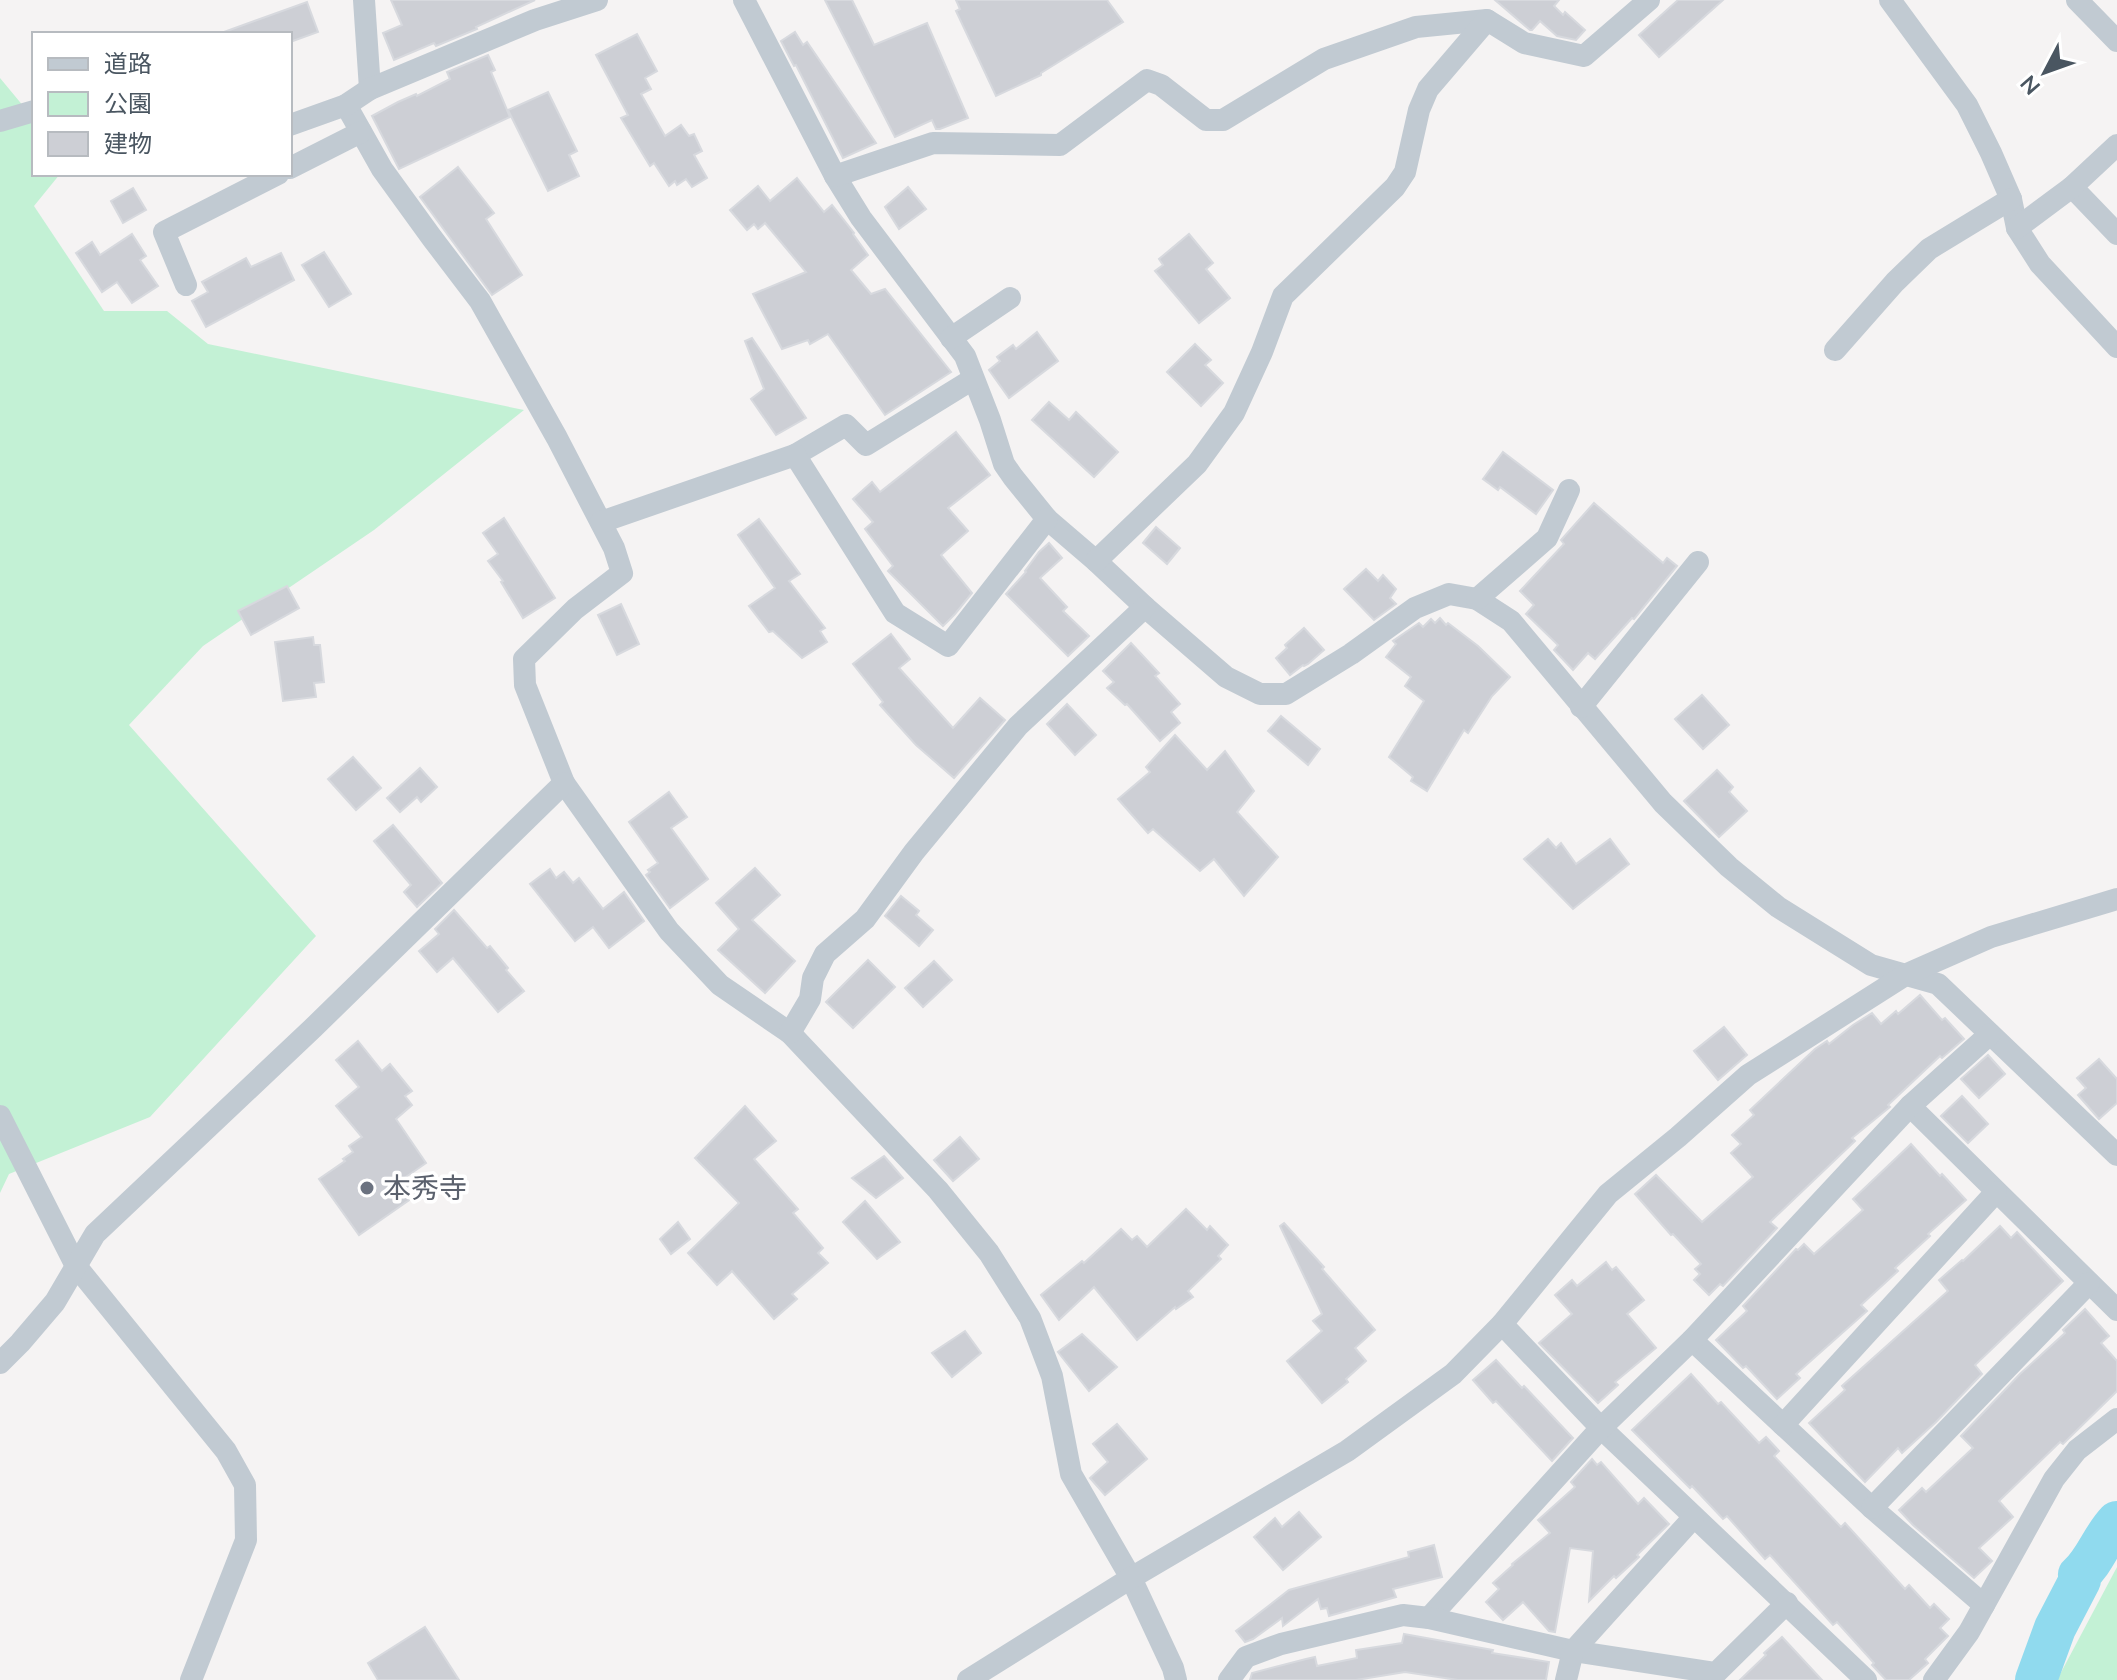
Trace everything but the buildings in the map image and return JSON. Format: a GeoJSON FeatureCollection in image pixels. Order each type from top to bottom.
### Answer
{"type":"FeatureCollection","features":[{"type":"Feature","properties":{"kind":"street"},"geometry":{"type":"LineString","coordinates":[[364,0],[370,89]]}},
{"type":"Feature","properties":{"kind":"street"},"geometry":{"type":"LineString","coordinates":[[744,0],[835,176],[861,218],[965,356],[1004,464],[1047,519],[1226,677],[1260,694],[1286,694],[1351,654],[1415,608],[1449,594],[1477,599],[1491,606],[1511,621],[1663,803],[1741,877],[1778,907],[1871,965],[1938,984],[2117,1155]]}},
{"type":"Feature","properties":{"kind":"street"},"geometry":{"type":"LineString","coordinates":[[835,176],[933,143],[1060,145],[1147,80],[1161,85],[1206,120],[1223,120],[1324,59],[1416,27],[1487,20],[1524,43],[1584,56],[1649,0]]}},
{"type":"Feature","properties":{"kind":"street"},"geometry":{"type":"LineString","coordinates":[[2077,0],[2117,41]]}},
{"type":"Feature","properties":{"kind":"street"},"geometry":{"type":"LineString","coordinates":[[292,124],[346,105],[370,89],[583,2]]}},
{"type":"Feature","properties":{"kind":"street"},"geometry":{"type":"LineString","coordinates":[[1899,4],[1967,105],[2011,199],[2017,228],[2040,264],[2117,347]]}},
{"type":"Feature","properties":{"kind":"street"},"geometry":{"type":"LineString","coordinates":[[1096,561],[1197,464],[1234,413],[1283,296],[1400,180],[1405,172],[1419,110],[1428,89],[1487,20]]}},
{"type":"Feature","properties":{"kind":"street"},"geometry":{"type":"LineString","coordinates":[[346,105],[382,169],[480,301],[614,548],[622,573],[575,609],[524,659],[525,685],[564,783],[669,931],[720,985],[790,1033],[938,1190],[989,1253],[1030,1318],[1052,1376],[1071,1474],[1131,1578],[1176,1680]]}},
{"type":"Feature","properties":{"kind":"street"},"geometry":{"type":"LineString","coordinates":[[0,121],[32,112]]}},
{"type":"Feature","properties":{"kind":"street"},"geometry":{"type":"LineString","coordinates":[[292,167],[361,132]]}},
{"type":"Feature","properties":{"kind":"street"},"geometry":{"type":"LineString","coordinates":[[2017,228],[2072,187],[2117,145]]}},
{"type":"Feature","properties":{"kind":"street"},"geometry":{"type":"LineString","coordinates":[[186,285],[164,232],[274,176]]}},
{"type":"Feature","properties":{"kind":"street"},"geometry":{"type":"LineString","coordinates":[[2072,187],[2117,234]]}},
{"type":"Feature","properties":{"kind":"street"},"geometry":{"type":"LineString","coordinates":[[1835,350],[1895,282],[1929,249],[2011,199]]}},
{"type":"Feature","properties":{"kind":"street"},"geometry":{"type":"LineString","coordinates":[[951,338],[1010,298]]}},
{"type":"Feature","properties":{"kind":"street"},"geometry":{"type":"LineString","coordinates":[[601,522],[795,455],[846,425],[866,445],[973,379]]}},
{"type":"Feature","properties":{"kind":"street"},"geometry":{"type":"LineString","coordinates":[[795,455],[895,613],[948,646],[1047,519]]}},
{"type":"Feature","properties":{"kind":"street"},"geometry":{"type":"LineString","coordinates":[[1477,599],[1547,538],[1569,490]]}},
{"type":"Feature","properties":{"kind":"street"},"geometry":{"type":"LineString","coordinates":[[1581,707],[1698,562]]}},
{"type":"Feature","properties":{"kind":"street"},"geometry":{"type":"LineString","coordinates":[[790,1033],[810,999],[813,978],[825,954],[865,919],[914,852],[1018,726],[1145,607]]}},
{"type":"Feature","properties":{"kind":"street"},"geometry":{"type":"LineString","coordinates":[[0,1363],[55,1302],[95,1234],[313,1028],[564,783]]}},
{"type":"Feature","properties":{"kind":"street"},"geometry":{"type":"LineString","coordinates":[[968,1680],[1131,1578],[1347,1451],[1453,1374],[1502,1324],[1608,1194],[1748,1075],[1907,974],[1991,937],[2117,899]]}},
{"type":"Feature","properties":{"kind":"street"},"geometry":{"type":"LineString","coordinates":[[1429,1618],[1601,1428],[1692,1340],[1910,1106],[1990,1034]]}},
{"type":"Feature","properties":{"kind":"street"},"geometry":{"type":"LineString","coordinates":[[1910,1106],[2117,1310]]}},
{"type":"Feature","properties":{"kind":"street"},"geometry":{"type":"LineString","coordinates":[[0,1116],[76,1266],[226,1451],[245,1485],[246,1540],[191,1680]]}},
{"type":"Feature","properties":{"kind":"street"},"geometry":{"type":"LineString","coordinates":[[1783,1425],[1996,1192]]}},
{"type":"Feature","properties":{"kind":"street"},"geometry":{"type":"LineString","coordinates":[[1872,1508],[2089,1283]]}},
{"type":"Feature","properties":{"kind":"street"},"geometry":{"type":"LineString","coordinates":[[1502,1324],[1601,1428],[1693,1518],[1866,1680]]}},
{"type":"Feature","properties":{"kind":"street"},"geometry":{"type":"LineString","coordinates":[[1692,1340],[1872,1508],[1984,1605]]}},
{"type":"Feature","properties":{"kind":"street"},"geometry":{"type":"LineString","coordinates":[[1934,1680],[1969,1632],[2054,1479],[2077,1450],[2117,1419]]}},
{"type":"Feature","properties":{"kind":"street"},"geometry":{"type":"LineString","coordinates":[[1566,1680],[1573,1651],[1693,1518]]}},
{"type":"Feature","properties":{"kind":"street"},"geometry":{"type":"LineString","coordinates":[[1229,1680],[1246,1657],[1281,1644],[1403,1615],[1429,1618],[1573,1651],[1716,1673],[1787,1603]]}},
{"type":"Feature","properties":{"kind":"green space"},"geometry":{"type":"Polygon","coordinates":[[[0,78],[32,117],[32,176],[58,176],[34,206],[104,311],[167,311],[208,344],[524,410],[374,530],[203,646],[129,725],[316,936],[150,1117],[9,1174],[0,1193],[0,78]]]}},
{"type":"Feature","properties":{"kind":"green space"},"geometry":{"type":"Polygon","coordinates":[[[2117,1567],[2117,1680],[2057,1680],[2117,1567]]]}},
{"type":"Feature","properties":{"kind":"waterway"},"geometry":{"type":"LineString","coordinates":[[2036,1680],[2055,1628],[2080,1580],[2079,1575],[2117,1522]]}},
{"type":"Feature","properties":{"kind":"place","name":"本秀寺"},"geometry":{"type":"Point","coordinates":[367,1188]}}]}
